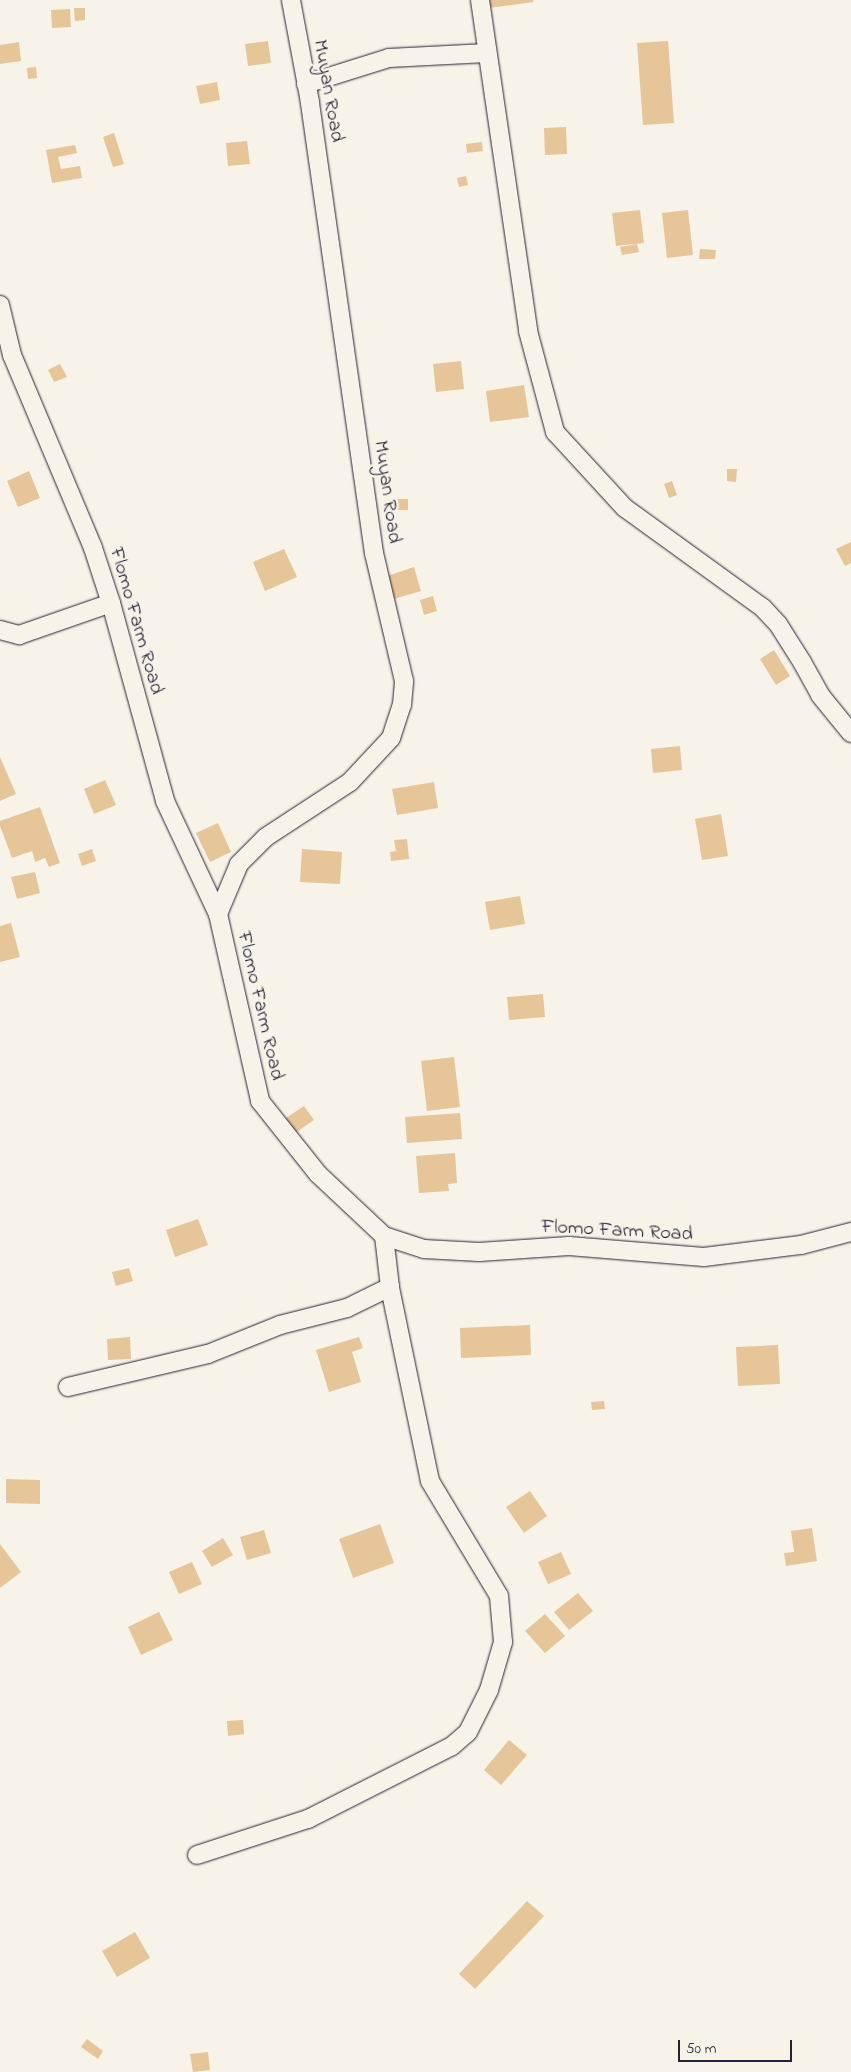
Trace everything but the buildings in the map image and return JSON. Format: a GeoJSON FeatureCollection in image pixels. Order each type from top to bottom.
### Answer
{"type":"FeatureCollection","features":[{"type":"Feature","properties":{"kind":"street","name":"Muyan Road"},"geometry":{"type":"LineString","coordinates":[[218,914],[239,864],[266,837],[350,782],[390,738],[402,705],[404,681],[374,553],[306,84],[290,0]]}},
{"type":"Feature","properties":{"kind":"street"},"geometry":{"type":"LineString","coordinates":[[480,0],[528,331],[555,432],[625,508],[763,608],[778,624],[820,695],[851,732]]}},
{"type":"Feature","properties":{"kind":"street"},"geometry":{"type":"LineString","coordinates":[[306,84],[389,58],[487,53]]}},
{"type":"Feature","properties":{"kind":"street","name":"Flomo Farm Road"},"geometry":{"type":"LineString","coordinates":[[0,305],[12,355],[93,548],[111,603],[165,801],[218,914],[260,1102],[318,1174],[384,1236],[424,1249],[479,1252],[569,1246],[704,1257],[801,1245],[851,1232]]}},
{"type":"Feature","properties":{"kind":"street"},"geometry":{"type":"LineString","coordinates":[[0,630],[19,635],[111,603]]}},
{"type":"Feature","properties":{"kind":"street"},"geometry":{"type":"LineString","coordinates":[[197,1855],[308,1819],[452,1746],[468,1732],[489,1690],[503,1642],[499,1596],[430,1481],[390,1286],[384,1236]]}},
{"type":"Feature","properties":{"kind":"street"},"geometry":{"type":"LineString","coordinates":[[68,1386],[208,1354],[280,1325],[347,1308],[390,1286]]}}]}
